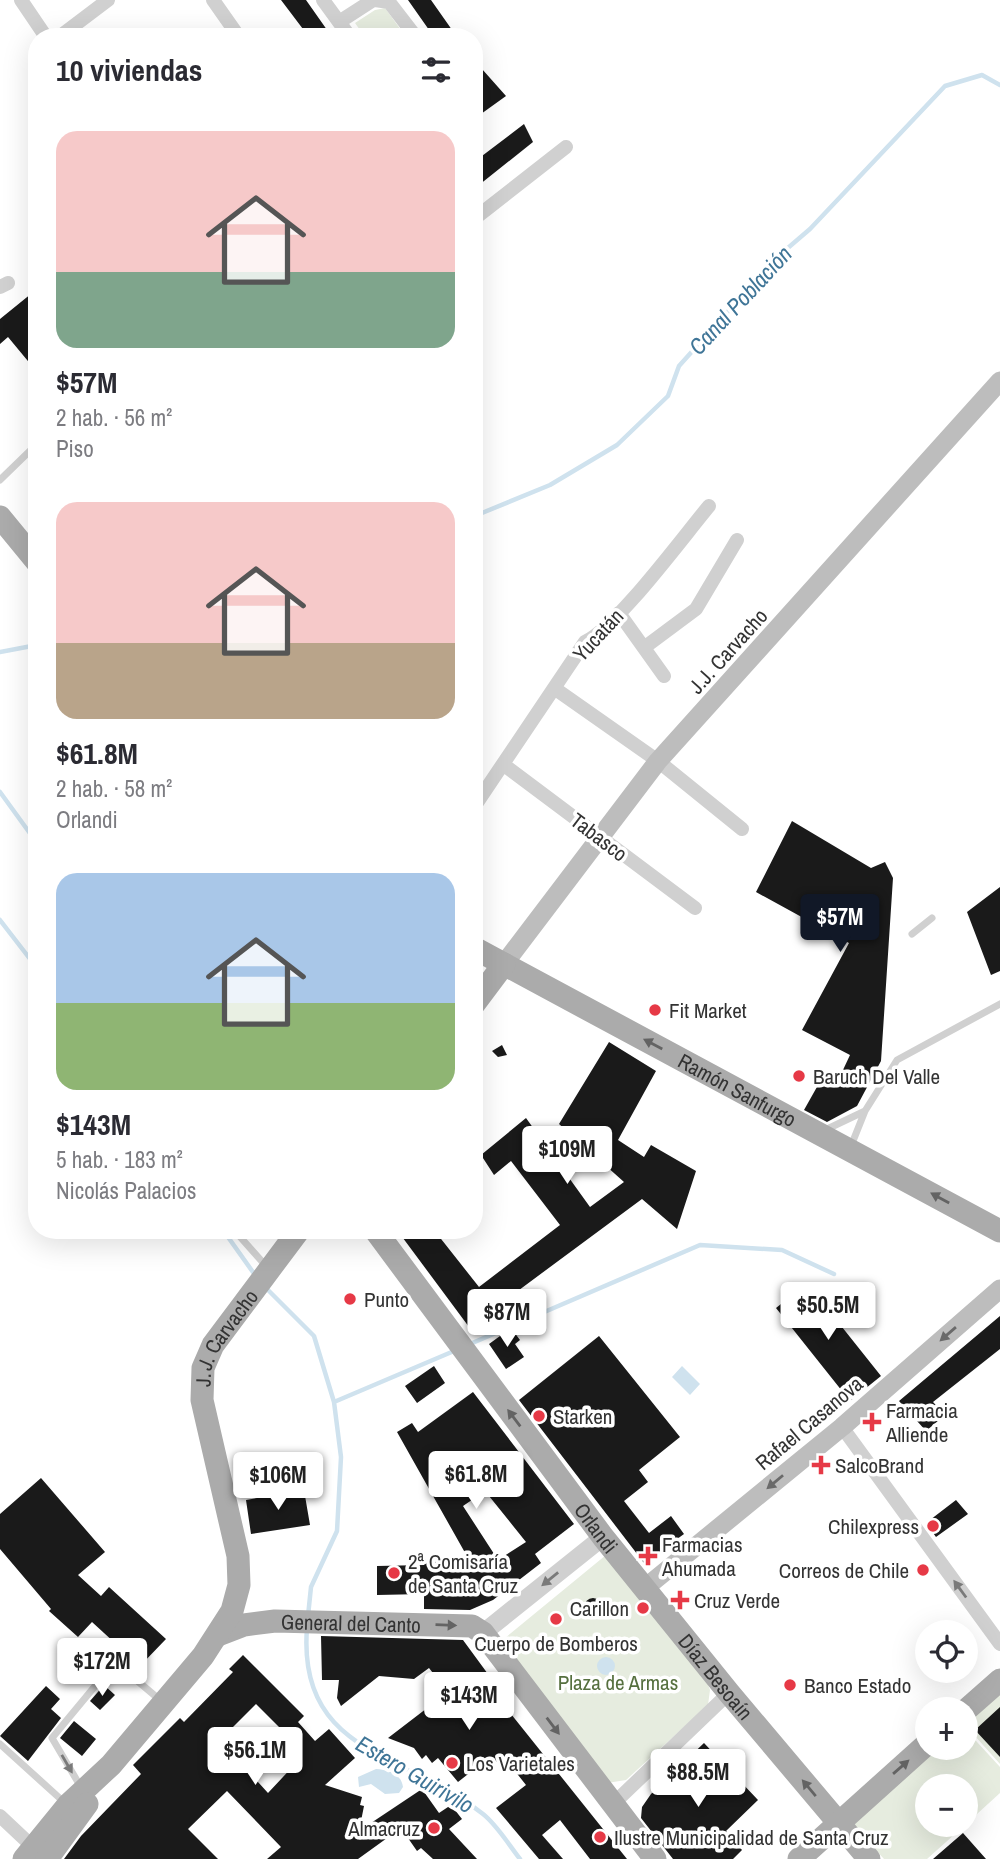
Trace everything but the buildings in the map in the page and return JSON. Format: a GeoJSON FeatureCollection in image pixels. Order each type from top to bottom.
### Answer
{"type":"FeatureCollection","features":[{"type":"Feature","properties":{"kind":"main road","name":"J.J. Carvacho"},"geometry":{"type":"LineString","coordinates":[[504,964],[658,761],[1000,381]]}},
{"type":"Feature","properties":{"kind":"main road"},"geometry":{"type":"LineString","coordinates":[[0,517],[28,547]]}},
{"type":"Feature","properties":{"kind":"main road","name":"Ramón Sanfurgo"},"geometry":{"type":"LineString","coordinates":[[483,953],[1000,1231]]}},
{"type":"Feature","properties":{"kind":"main road"},"geometry":{"type":"LineString","coordinates":[[483,992],[504,964]]}},
{"type":"Feature","properties":{"kind":"main road","name":"J. J. Carvacho"},"geometry":{"type":"LineString","coordinates":[[239,1585],[234,1529],[201,1391],[207,1356],[292,1239]]}},
{"type":"Feature","properties":{"kind":"main road","name":"Orlandi"},"geometry":{"type":"LineString","coordinates":[[381,1239],[603,1537],[645,1588]]}},
{"type":"Feature","properties":{"kind":"main road","name":"Rafael Casanova"},"geometry":{"type":"LineString","coordinates":[[645,1588],[842,1427],[1000,1289]]}},
{"type":"Feature","properties":{"kind":"main road"},"geometry":{"type":"LineString","coordinates":[[239,1585],[255,1612],[275,1621]]}},
{"type":"Feature","properties":{"kind":"main road"},"geometry":{"type":"LineString","coordinates":[[35,1855],[75,1798],[110,1765],[218,1635],[232,1611],[239,1585]]}},
{"type":"Feature","properties":{"kind":"main road","name":"Díaz Besoaín"},"geometry":{"type":"LineString","coordinates":[[645,1588],[729,1693],[869,1859]]}},
{"type":"Feature","properties":{"kind":"main road","name":"General del Canto"},"geometry":{"type":"LineString","coordinates":[[218,1635],[244,1625],[275,1621],[472,1626],[482,1633]]}},
{"type":"Feature","properties":{"kind":"main road"},"geometry":{"type":"LineString","coordinates":[[482,1633],[654,1859]]}},
{"type":"Feature","properties":{"kind":"main road"},"geometry":{"type":"LineString","coordinates":[[978,1699],[1000,1680]]}},
{"type":"Feature","properties":{"kind":"main road"},"geometry":{"type":"LineString","coordinates":[[799,1859],[915,1754]]}},
{"type":"Feature","properties":{"kind":"main road"},"geometry":{"type":"LineString","coordinates":[[35,1855],[83,1810],[110,1765]]}},
{"type":"Feature","properties":{"kind":"street"},"geometry":{"type":"LineString","coordinates":[[21,0],[40,28]]}},
{"type":"Feature","properties":{"kind":"street"},"geometry":{"type":"LineString","coordinates":[[71,28],[108,0]]}},
{"type":"Feature","properties":{"kind":"street"},"geometry":{"type":"LineString","coordinates":[[213,0],[230,28]]}},
{"type":"Feature","properties":{"kind":"street"},"geometry":{"type":"LineString","coordinates":[[323,0],[343,28]]}},
{"type":"Feature","properties":{"kind":"street"},"geometry":{"type":"LineString","coordinates":[[339,22],[374,0],[389,2],[409,28]]}},
{"type":"Feature","properties":{"kind":"street"},"geometry":{"type":"LineString","coordinates":[[483,209],[566,147]]}},
{"type":"Feature","properties":{"kind":"street","name":"Yucatán"},"geometry":{"type":"LineString","coordinates":[[483,794],[585,642],[597,637],[619,613],[709,506]]}},
{"type":"Feature","properties":{"kind":"street"},"geometry":{"type":"LineString","coordinates":[[645,647],[696,609],[737,540]]}},
{"type":"Feature","properties":{"kind":"street"},"geometry":{"type":"LineString","coordinates":[[619,613],[664,676]]}},
{"type":"Feature","properties":{"kind":"street"},"geometry":{"type":"LineString","coordinates":[[554,688],[658,761],[742,829]]}},
{"type":"Feature","properties":{"kind":"street","name":"Tabasco"},"geometry":{"type":"LineString","coordinates":[[504,765],[695,908]]}},
{"type":"Feature","properties":{"kind":"street"},"geometry":{"type":"LineString","coordinates":[[842,1427],[1000,1644]]}},
{"type":"Feature","properties":{"kind":"street"},"geometry":{"type":"LineString","coordinates":[[482,1633],[603,1537]]}},
{"type":"Feature","properties":{"kind":"street"},"geometry":{"type":"LineString","coordinates":[[612,1805],[729,1693]]}},
{"type":"Feature","properties":{"kind":"street"},"geometry":{"type":"LineString","coordinates":[[0,1816],[35,1855]]}},
{"type":"Feature","properties":{"kind":"lane"},"geometry":{"type":"LineString","coordinates":[[0,480],[28,453]]}},
{"type":"Feature","properties":{"kind":"lane"},"geometry":{"type":"LineString","coordinates":[[912,934],[932,918]]}},
{"type":"Feature","properties":{"kind":"lane"},"geometry":{"type":"LineString","coordinates":[[850,1149],[865,1111],[897,1060],[1000,1004]]}},
{"type":"Feature","properties":{"kind":"lane"},"geometry":{"type":"LineString","coordinates":[[819,1133],[865,1111]]}},
{"type":"Feature","properties":{"kind":"lane"},"geometry":{"type":"LineString","coordinates":[[240,1239],[267,1272]]}},
{"type":"Feature","properties":{"kind":"lane"},"geometry":{"type":"LineString","coordinates":[[75,1798],[52,1738],[116,1662],[164,1702]]}},
{"type":"Feature","properties":{"kind":"lane"},"geometry":{"type":"LineString","coordinates":[[0,1744],[75,1798]]}},
{"type":"Feature","properties":{"kind":"green space"},"geometry":{"type":"Polygon","coordinates":[[[385,8],[399,28],[359,28],[355,23],[375,10],[385,8]]]}},
{"type":"Feature","properties":{"kind":"green space","name":"Plaza de Armas"},"geometry":{"type":"Polygon","coordinates":[[[606,1555],[706,1679],[710,1690],[708,1705],[626,1780],[607,1783],[499,1643],[606,1555]]]}},
{"type":"Feature","properties":{"kind":"green space"},"geometry":{"type":"Polygon","coordinates":[[[1000,1693],[1000,1764],[978,1739],[978,1712],[1000,1693]]]}},
{"type":"Feature","properties":{"kind":"green space"},"geometry":{"type":"Polygon","coordinates":[[[978,1743],[1000,1767],[1000,1793],[978,1813],[978,1774],[915,1774],[915,1837],[952,1837],[927,1859],[884,1859],[851,1823],[924,1760],[978,1760],[978,1743]]]}},
{"type":"Feature","properties":{"kind":"water"},"geometry":{"type":"Polygon","coordinates":[[[682,1366],[700,1384],[690,1395],[672,1377],[682,1366]]]}},
{"type":"Feature","properties":{"kind":"water"},"geometry":{"type":"Polygon","coordinates":[[[606,1657],[612,1660],[615,1666],[612,1672],[606,1675],[600,1672],[597,1666],[600,1660],[606,1657]]]}},
{"type":"Feature","properties":{"kind":"water"},"geometry":{"type":"Polygon","coordinates":[[[376,1769],[389,1771],[400,1778],[403,1787],[399,1793],[385,1794],[371,1784],[359,1787],[358,1777],[376,1769]]]}},
{"type":"Feature","properties":{"kind":"waterway","name":"Canal Población"},"geometry":{"type":"LineString","coordinates":[[483,513],[550,485],[617,445],[668,396],[679,366],[775,259],[810,229],[945,86],[982,75],[1000,85]]}},
{"type":"Feature","properties":{"kind":"waterway","name":"Canal Población"},"geometry":{"type":"LineString","coordinates":[[0,652],[28,647]]}},
{"type":"Feature","properties":{"kind":"waterway"},"geometry":{"type":"LineString","coordinates":[[0,792],[28,831]]}},
{"type":"Feature","properties":{"kind":"waterway","name":"Estero Guirivilo"},"geometry":{"type":"LineString","coordinates":[[0,920],[28,956]]}},
{"type":"Feature","properties":{"kind":"waterway","name":"Estero Guirivilo"},"geometry":{"type":"LineString","coordinates":[[229,1239],[255,1275]]}},
{"type":"Feature","properties":{"kind":"waterway"},"geometry":{"type":"LineString","coordinates":[[470,1344],[700,1245],[782,1250],[834,1274]]}},
{"type":"Feature","properties":{"kind":"waterway","name":"Estero Guirivilo"},"geometry":{"type":"LineString","coordinates":[[265,1287],[314,1336],[334,1402],[341,1457],[337,1531],[311,1587],[308,1616]]}},
{"type":"Feature","properties":{"kind":"waterway"},"geometry":{"type":"LineString","coordinates":[[334,1402],[454,1351]]}},
{"type":"Feature","properties":{"kind":"waterway","name":"Estero Guirivilo"},"geometry":{"type":"LineString","coordinates":[[307,1628],[309,1670],[319,1702],[338,1726],[362,1745],[453,1794],[483,1814],[520,1859]]}},
{"type":"Feature","properties":{"kind":"place","name":"Fit Market"},"geometry":{"type":"Point","coordinates":[655,1010]}},
{"type":"Feature","properties":{"kind":"place","name":"Baruch Del Valle"},"geometry":{"type":"Point","coordinates":[799,1076]}},
{"type":"Feature","properties":{"kind":"place","name":"Punto"},"geometry":{"type":"Point","coordinates":[350,1299]}},
{"type":"Feature","properties":{"kind":"place","name":"Starken"},"geometry":{"type":"Point","coordinates":[539,1416]}},
{"type":"Feature","properties":{"kind":"place","name":"Farmacia Alliende"},"geometry":{"type":"Point","coordinates":[872,1422]}},
{"type":"Feature","properties":{"kind":"place","name":"SalcoBrand"},"geometry":{"type":"Point","coordinates":[821,1465]}},
{"type":"Feature","properties":{"kind":"place","name":"Chilexpress"},"geometry":{"type":"Point","coordinates":[933,1526]}},
{"type":"Feature","properties":{"kind":"place","name":"Farmacias Ahumada"},"geometry":{"type":"Point","coordinates":[648,1556]}},
{"type":"Feature","properties":{"kind":"place","name":"Correos de Chile"},"geometry":{"type":"Point","coordinates":[923,1570]}},
{"type":"Feature","properties":{"kind":"place","name":"2ª Comisaría de Santa Cruz"},"geometry":{"type":"Point","coordinates":[394,1573]}},
{"type":"Feature","properties":{"kind":"place","name":"Cruz Verde"},"geometry":{"type":"Point","coordinates":[680,1600]}},
{"type":"Feature","properties":{"kind":"place","name":"Carillon"},"geometry":{"type":"Point","coordinates":[643,1608]}},
{"type":"Feature","properties":{"kind":"place","name":"Cuerpo de Bomberos"},"geometry":{"type":"Point","coordinates":[556,1619]}},
{"type":"Feature","properties":{"kind":"place","name":"Banco Estado"},"geometry":{"type":"Point","coordinates":[790,1685]}},
{"type":"Feature","properties":{"kind":"place","name":"Los Varietales"},"geometry":{"type":"Point","coordinates":[452,1763]}},
{"type":"Feature","properties":{"kind":"place","name":"Almacruz"},"geometry":{"type":"Point","coordinates":[434,1828]}},
{"type":"Feature","properties":{"kind":"place","name":"Ilustre Municipalidad de Santa Cruz"},"geometry":{"type":"Point","coordinates":[600,1837]}}]}
